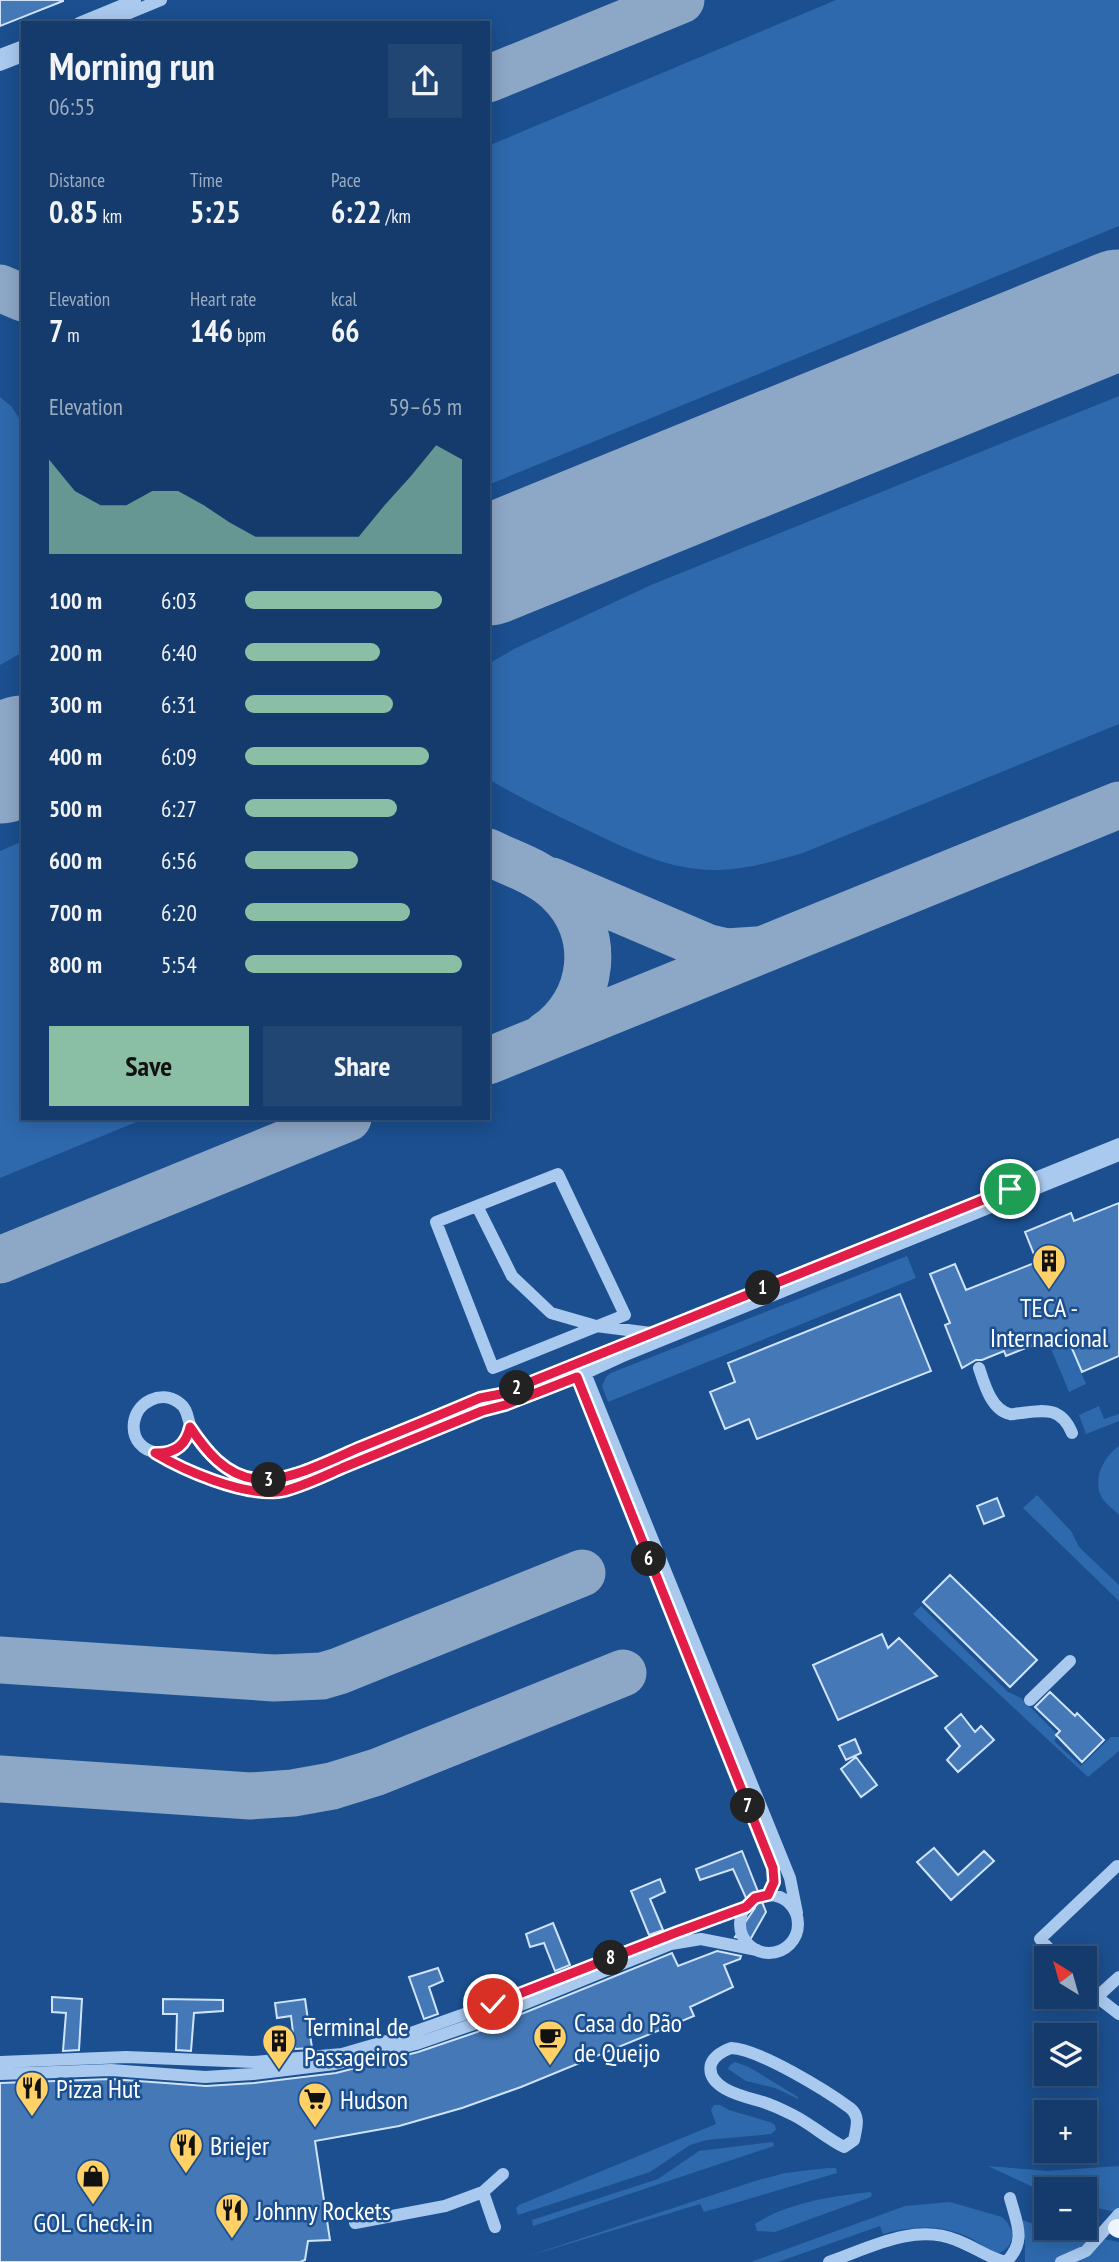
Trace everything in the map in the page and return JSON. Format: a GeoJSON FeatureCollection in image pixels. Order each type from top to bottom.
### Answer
{"type":"FeatureCollection","features":[{"type":"Feature","properties":{"kind":"lane"},"geometry":{"type":"LineString","coordinates":[[84,21],[135,0]]}},
{"type":"Feature","properties":{"kind":"lane"},"geometry":{"type":"LineString","coordinates":[[110,21],[161,0]]}},
{"type":"Feature","properties":{"kind":"lane"},"geometry":{"type":"LineString","coordinates":[[0,55],[21,47]]}},
{"type":"Feature","properties":{"kind":"lane"},"geometry":{"type":"LineString","coordinates":[[0,65],[21,57]]}},
{"type":"Feature","properties":{"kind":"lane"},"geometry":{"type":"LineString","coordinates":[[1119,1144],[651,1334],[501,1394],[480,1398],[305,1470],[270,1480],[241,1476],[230,1471],[206,1450],[190,1427],[185,1409],[178,1402],[159,1397],[142,1406],[134,1424],[135,1433],[146,1449],[179,1468],[252,1491],[278,1492],[581,1375],[1119,1155]]}},
{"type":"Feature","properties":{"kind":"lane"},"geometry":{"type":"LineString","coordinates":[[558,1174],[625,1315],[596,1326],[493,1368],[436,1222],[558,1174]]}},
{"type":"Feature","properties":{"kind":"lane"},"geometry":{"type":"LineString","coordinates":[[477,1206],[512,1276],[551,1313],[596,1326],[651,1334]]}},
{"type":"Feature","properties":{"kind":"lane"},"geometry":{"type":"LineString","coordinates":[[979,1368],[989,1394],[1000,1408],[1010,1414],[1046,1410],[1054,1412],[1069,1426],[1072,1433]]}},
{"type":"Feature","properties":{"kind":"lane"},"geometry":{"type":"LineString","coordinates":[[581,1375],[773,1868],[774,1882],[768,1895]]}},
{"type":"Feature","properties":{"kind":"lane"},"geometry":{"type":"LineString","coordinates":[[0,2074],[111,2070],[205,2077],[335,2064],[416,2044],[474,2024],[671,1944],[701,1939],[775,1952],[790,1944],[798,1930],[790,1878],[581,1375]]}},
{"type":"Feature","properties":{"kind":"lane"},"geometry":{"type":"LineString","coordinates":[[155,1453],[172,1452],[179,1448],[189,1435],[190,1427]]}},
{"type":"Feature","properties":{"kind":"lane"},"geometry":{"type":"LineString","coordinates":[[1030,1700],[1070,1661]]}},
{"type":"Feature","properties":{"kind":"lane"},"geometry":{"type":"LineString","coordinates":[[1047,1946],[1040,1939],[1117,1866]]}},
{"type":"Feature","properties":{"kind":"lane"},"geometry":{"type":"LineString","coordinates":[[757,1950],[750,1945],[741,1930],[741,1916],[755,1898],[777,1895],[785,1899],[797,1913]]}},
{"type":"Feature","properties":{"kind":"lane"},"geometry":{"type":"LineString","coordinates":[[0,2062],[126,2057],[253,2062],[342,2054],[493,2004],[746,1907]]}},
{"type":"Feature","properties":{"kind":"lane"},"geometry":{"type":"LineString","coordinates":[[1119,1977],[1097,1997],[1119,2014]]}},
{"type":"Feature","properties":{"kind":"lane"},"geometry":{"type":"LineString","coordinates":[[741,2048],[803,2079],[856,2112],[858,2118],[854,2140],[844,2152],[796,2117],[744,2098],[719,2084],[712,2079],[712,2060],[724,2050],[741,2048]]}},
{"type":"Feature","properties":{"kind":"lane"},"geometry":{"type":"LineString","coordinates":[[355,2223],[445,2206],[482,2192],[503,2174]]}},
{"type":"Feature","properties":{"kind":"lane"},"geometry":{"type":"LineString","coordinates":[[482,2192],[495,2227]]}},
{"type":"Feature","properties":{"kind":"lane"},"geometry":{"type":"LineString","coordinates":[[829,2262],[904,2236],[923,2233],[954,2239],[996,2260],[1006,2262],[1015,2253],[1019,2241],[1010,2198]]}},
{"type":"Feature","properties":{"kind":"lane"},"geometry":{"type":"LineString","coordinates":[[1061,2262],[1086,2251],[1118,2225]]}},
{"type":"Feature","properties":{"kind":"shaded area"},"geometry":{"type":"Polygon","coordinates":[[[836,0],[1119,0],[1119,226],[490,484],[490,145],[836,0]]]}},
{"type":"Feature","properties":{"kind":"shaded area"},"geometry":{"type":"Polygon","coordinates":[[[1119,396],[1119,724],[803,853],[730,869],[683,867],[616,844],[490,780],[490,663],[651,585],[1119,396]]]}},
{"type":"Feature","properties":{"kind":"shaded area"},"geometry":{"type":"Polygon","coordinates":[[[0,397],[11,406],[21,421],[21,653],[0,665],[0,397]]]}},
{"type":"Feature","properties":{"kind":"shaded area"},"geometry":{"type":"Polygon","coordinates":[[[21,842],[21,1120],[141,1120],[0,1178],[0,851],[21,842]]]}},
{"type":"Feature","properties":{"kind":"shaded area"},"geometry":{"type":"Polygon","coordinates":[[[907,1256],[916,1278],[608,1402],[602,1386],[611,1373],[907,1256]]]}},
{"type":"Feature","properties":{"kind":"shaded area"},"geometry":{"type":"Polygon","coordinates":[[[1065,1332],[1086,1384],[1069,1392],[1047,1339],[1065,1332]]]}},
{"type":"Feature","properties":{"kind":"shaded area"},"geometry":{"type":"Polygon","coordinates":[[[1099,1406],[1104,1419],[1119,1414],[1119,1421],[1086,1434],[1079,1415],[1099,1406]]]}},
{"type":"Feature","properties":{"kind":"shaded area"},"geometry":{"type":"Polygon","coordinates":[[[1119,1446],[1119,1515],[1102,1498],[1098,1484],[1104,1463],[1119,1446]]]}},
{"type":"Feature","properties":{"kind":"shaded area"},"geometry":{"type":"Polygon","coordinates":[[[1037,1495],[1071,1531],[1079,1547],[1119,1585],[1119,1601],[1023,1508],[1037,1495]]]}},
{"type":"Feature","properties":{"kind":"shaded area"},"geometry":{"type":"Polygon","coordinates":[[[921,1606],[1008,1692],[1021,1698],[1058,1735],[1054,1741],[1081,1766],[1111,1737],[1119,1737],[1119,1751],[1088,1777],[913,1614],[921,1606]]]}},
{"type":"Feature","properties":{"kind":"shaded area"},"geometry":{"type":"Polygon","coordinates":[[[735,2062],[749,2067],[798,2099],[775,2088],[746,2081],[728,2069],[735,2062]]]}},
{"type":"Feature","properties":{"kind":"shaded area"},"geometry":{"type":"Polygon","coordinates":[[[714,2105],[770,2122],[775,2125],[776,2130],[771,2134],[707,2140],[690,2145],[650,2172],[518,2215],[516,2208],[519,2205],[716,2124],[711,2110],[714,2105]]]}},
{"type":"Feature","properties":{"kind":"shaded area"},"geometry":{"type":"Polygon","coordinates":[[[773,2142],[774,2146],[533,2226],[532,2220],[658,2179],[699,2151],[773,2142]]]}},
{"type":"Feature","properties":{"kind":"shaded area"},"geometry":{"type":"Polygon","coordinates":[[[988,2166],[1047,2171],[1119,2166],[1119,2213],[1097,2208],[1097,2177],[1034,2177],[1034,2187],[988,2166]]]}},
{"type":"Feature","properties":{"kind":"shaded area"},"geometry":{"type":"Polygon","coordinates":[[[836,2168],[837,2173],[704,2212],[700,2204],[525,2257],[755,2181],[785,2173],[836,2168]]]}},
{"type":"Feature","properties":{"kind":"shaded area"},"geometry":{"type":"Polygon","coordinates":[[[870,2192],[871,2197],[775,2232],[757,2231],[755,2224],[795,2206],[826,2198],[870,2192]]]}},
{"type":"Feature","properties":{"kind":"shaded area"},"geometry":{"type":"Polygon","coordinates":[[[950,2202],[1002,2217],[1013,2233],[1008,2247],[995,2254],[956,2232],[914,2228],[883,2234],[880,2226],[778,2262],[751,2262],[905,2206],[950,2202]]]}},
{"type":"Feature","properties":{"kind":"shaded area"},"geometry":{"type":"Polygon","coordinates":[[[1016,2218],[1034,2224],[1034,2240],[1097,2240],[1097,2238],[1119,2242],[1119,2262],[1025,2262],[1025,2240],[1016,2218]]]}},
{"type":"Feature","properties":{"kind":"building"},"geometry":{"type":"Polygon","coordinates":[[[0,0],[63,0],[63,1],[0,26],[0,0]]]}},
{"type":"Feature","properties":{"kind":"building","name":"TECA - Internacional"},"geometry":{"type":"Polygon","coordinates":[[[1119,1203],[1119,1356],[1082,1372],[1065,1332],[1006,1356],[1004,1351],[976,1360],[962,1368],[945,1325],[950,1323],[930,1274],[955,1264],[966,1290],[1037,1262],[1025,1232],[1071,1213],[1074,1221],[1119,1203]]]}},
{"type":"Feature","properties":{"kind":"building"},"geometry":{"type":"Polygon","coordinates":[[[900,1294],[931,1371],[757,1439],[749,1419],[725,1429],[710,1392],[735,1382],[728,1363],[900,1294]]]}},
{"type":"Feature","properties":{"kind":"building"},"geometry":{"type":"Polygon","coordinates":[[[997,1498],[1004,1516],[984,1524],[977,1506],[997,1498]]]}},
{"type":"Feature","properties":{"kind":"building"},"geometry":{"type":"Polygon","coordinates":[[[950,1575],[1037,1660],[1010,1687],[923,1602],[950,1575]]]}},
{"type":"Feature","properties":{"kind":"building"},"geometry":{"type":"Polygon","coordinates":[[[882,1634],[888,1648],[899,1638],[937,1676],[838,1720],[813,1665],[882,1634]]]}},
{"type":"Feature","properties":{"kind":"building"},"geometry":{"type":"Polygon","coordinates":[[[1050,1692],[1075,1716],[1077,1713],[1104,1740],[1082,1762],[1056,1735],[1060,1731],[1035,1707],[1050,1692]]]}},
{"type":"Feature","properties":{"kind":"building"},"geometry":{"type":"Polygon","coordinates":[[[961,1714],[975,1732],[981,1726],[994,1740],[958,1772],[947,1760],[960,1746],[945,1728],[961,1714]]]}},
{"type":"Feature","properties":{"kind":"building"},"geometry":{"type":"Polygon","coordinates":[[[855,1739],[861,1753],[846,1760],[839,1746],[855,1739]]]}},
{"type":"Feature","properties":{"kind":"building"},"geometry":{"type":"Polygon","coordinates":[[[856,1757],[877,1785],[861,1797],[841,1769],[856,1757]]]}},
{"type":"Feature","properties":{"kind":"building"},"geometry":{"type":"Polygon","coordinates":[[[934,1848],[958,1875],[984,1851],[994,1861],[951,1900],[917,1862],[934,1848]]]}},
{"type":"Feature","properties":{"kind":"building"},"geometry":{"type":"Polygon","coordinates":[[[742,1851],[766,1912],[750,1940],[735,1937],[755,1908],[752,1901],[746,1898],[733,1869],[700,1880],[696,1869],[742,1851]]]}},
{"type":"Feature","properties":{"kind":"building"},"geometry":{"type":"Polygon","coordinates":[[[660,1879],[665,1892],[650,1899],[663,1930],[649,1935],[631,1891],[660,1879]]]}},
{"type":"Feature","properties":{"kind":"building"},"geometry":{"type":"Polygon","coordinates":[[[553,1923],[570,1965],[555,1971],[544,1943],[530,1947],[526,1934],[553,1923]]]}},
{"type":"Feature","properties":{"kind":"building","name":"Terminal de Passageiros"},"geometry":{"type":"Polygon","coordinates":[[[717,1951],[741,1956],[740,1959],[724,1965],[733,1987],[690,2007],[694,2016],[521,2087],[462,2108],[399,2126],[315,2141],[330,2240],[308,2241],[305,2260],[0,2262],[0,2083],[111,2079],[206,2086],[336,2073],[418,2052],[477,2032],[672,1953],[678,1966],[717,1951]]]}},
{"type":"Feature","properties":{"kind":"building"},"geometry":{"type":"Polygon","coordinates":[[[438,1968],[443,1981],[429,1987],[438,2014],[424,2019],[409,1977],[438,1968]]]}},
{"type":"Feature","properties":{"kind":"building"},"geometry":{"type":"Polygon","coordinates":[[[52,1997],[82,1999],[79,2050],[63,2051],[66,2013],[52,2012],[52,1997]]]}},
{"type":"Feature","properties":{"kind":"building"},"geometry":{"type":"Polygon","coordinates":[[[163,1999],[223,2000],[223,2011],[194,2013],[191,2051],[176,2050],[177,2014],[163,2014],[163,1999]]]}},
{"type":"Feature","properties":{"kind":"building"},"geometry":{"type":"Polygon","coordinates":[[[305,1999],[312,2048],[295,2049],[291,2016],[277,2018],[275,2003],[305,1999]]]}},
{"type":"Feature","properties":{"kind":"taxiway"},"geometry":{"type":"LineString","coordinates":[[490,78],[681,0]]}},
{"type":"Feature","properties":{"kind":"taxiway"},"geometry":{"type":"LineString","coordinates":[[0,288],[21,297]]}},
{"type":"Feature","properties":{"kind":"taxiway"},"geometry":{"type":"LineString","coordinates":[[490,1060],[1119,805]]}},
{"type":"Feature","properties":{"kind":"taxiway"},"geometry":{"type":"LineString","coordinates":[[490,853],[535,873],[551,884],[573,908],[582,926],[587,946],[583,986],[575,1004],[562,1021],[546,1035]]}},
{"type":"Feature","properties":{"kind":"taxiway"},"geometry":{"type":"LineString","coordinates":[[552,881],[709,948],[726,952],[757,950]]}},
{"type":"Feature","properties":{"kind":"taxiway"},"geometry":{"type":"LineString","coordinates":[[0,1260],[343,1120]]}},
{"type":"Feature","properties":{"kind":"taxiway"},"geometry":{"type":"LineString","coordinates":[[0,1660],[274,1678],[322,1676],[582,1573]]}},
{"type":"Feature","properties":{"kind":"taxiway"},"geometry":{"type":"LineString","coordinates":[[0,1779],[250,1796],[293,1793],[332,1786],[377,1772],[623,1673]]}},
{"type":"Feature","properties":{"kind":"runway"},"geometry":{"type":"LineString","coordinates":[[490,565],[1119,309]]}},
{"type":"Feature","properties":{"kind":"runway"},"geometry":{"type":"LineString","coordinates":[[0,764],[21,756]]}},
{"type":"Feature","properties":{"kind":"place","name":"TECA - Internacional"},"geometry":{"type":"Point","coordinates":[1049,1291]}},
{"type":"Feature","properties":{"kind":"place","name":"Casa do Pão de Queijo"},"geometry":{"type":"Point","coordinates":[550,2067]}},
{"type":"Feature","properties":{"kind":"place","name":"Terminal de Passageiros"},"geometry":{"type":"Point","coordinates":[279,2071]}},
{"type":"Feature","properties":{"kind":"place","name":"Pizza Hut"},"geometry":{"type":"Point","coordinates":[32,2118]}},
{"type":"Feature","properties":{"kind":"place","name":"Hudson"},"geometry":{"type":"Point","coordinates":[315,2129]}},
{"type":"Feature","properties":{"kind":"place","name":"Briejer"},"geometry":{"type":"Point","coordinates":[186,2175]}},
{"type":"Feature","properties":{"kind":"place","name":"GOL Check-in"},"geometry":{"type":"Point","coordinates":[93,2206]}},
{"type":"Feature","properties":{"kind":"place","name":"Johnny Rockets"},"geometry":{"type":"Point","coordinates":[232,2240]}},
{"type":"Feature","properties":{"kind":"route"},"geometry":{"type":"LineString","coordinates":[[493,2004],[746,1907],[755,1898],[768,1895],[774,1882],[773,1868],[577,1377],[505,1405],[482,1411],[278,1492],[252,1491],[213,1479],[179,1468],[155,1453],[164,1454],[179,1448],[189,1435],[190,1427],[206,1450],[230,1471],[241,1476],[270,1480],[305,1470],[1010,1189]]}}]}
